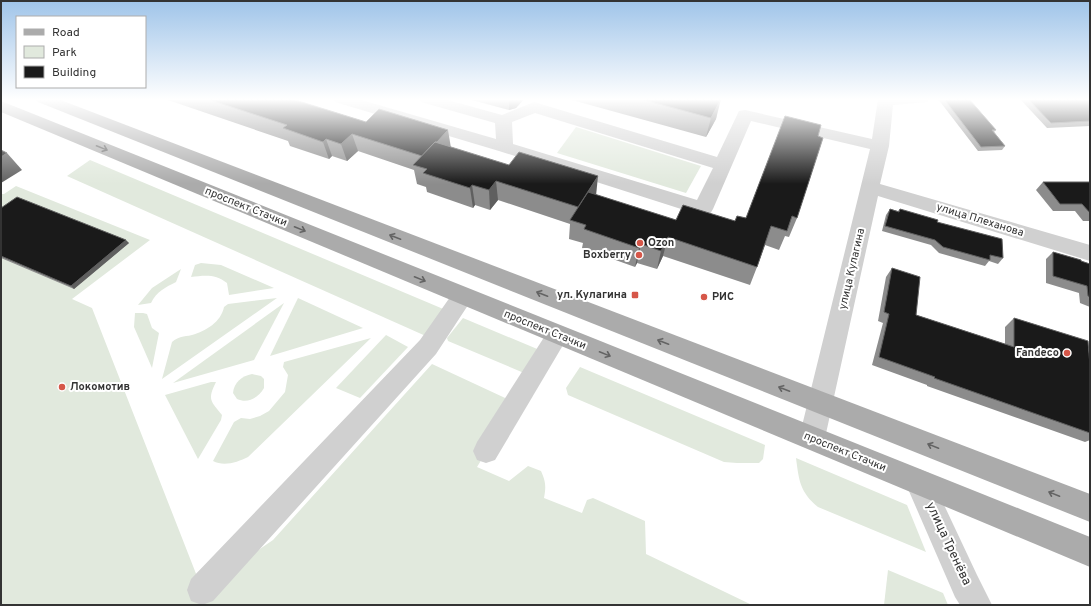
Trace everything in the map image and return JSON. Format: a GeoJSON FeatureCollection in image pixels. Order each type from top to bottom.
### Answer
{"type":"FeatureCollection","features":[{"type":"Feature","properties":{"kind":"main road","name":"проспект Стачки"},"geometry":{"type":"LineString","coordinates":[[53,127],[1090,552]]}},
{"type":"Feature","properties":{"kind":"main road"},"geometry":{"type":"LineString","coordinates":[[117,127],[1090,508]]}},
{"type":"Feature","properties":{"kind":"street"},"geometry":{"type":"LineString","coordinates":[[438,127],[703,209],[740,127]]}},
{"type":"Feature","properties":{"kind":"street"},"geometry":{"type":"LineString","coordinates":[[503,127],[506,147]]}},
{"type":"Feature","properties":{"kind":"street"},"geometry":{"type":"LineString","coordinates":[[610,127],[723,165]]}},
{"type":"Feature","properties":{"kind":"street"},"geometry":{"type":"LineString","coordinates":[[798,127],[880,146]]}},
{"type":"Feature","properties":{"kind":"street","name":"улица Кулагина"},"geometry":{"type":"LineString","coordinates":[[812,438],[871,188],[882,127]]}},
{"type":"Feature","properties":{"kind":"street","name":"улица Плеханова"},"geometry":{"type":"LineString","coordinates":[[871,188],[1090,253]]}},
{"type":"Feature","properties":{"kind":"street"},"geometry":{"type":"LineString","coordinates":[[202,590],[428,347],[462,296]]}},
{"type":"Feature","properties":{"kind":"street"},"geometry":{"type":"LineString","coordinates":[[486,452],[558,335]]}},
{"type":"Feature","properties":{"kind":"street","name":"улица Тренёва"},"geometry":{"type":"LineString","coordinates":[[919,482],[966,586],[978,605]]}},
{"type":"Feature","properties":{"kind":"green space"},"geometry":{"type":"Polygon","coordinates":[[[577,127],[701,166],[686,193],[557,153],[577,127]]]}},
{"type":"Feature","properties":{"kind":"green space"},"geometry":{"type":"Polygon","coordinates":[[[90,160],[448,311],[428,337],[67,176],[90,160]]]}},
{"type":"Feature","properties":{"kind":"green space","name":"Локомотив"},"geometry":{"type":"Polygon","coordinates":[[[16,186],[150,240],[72,299],[92,308],[202,589],[273,540],[432,364],[516,403],[477,467],[509,481],[528,466],[541,471],[545,484],[544,498],[582,513],[587,500],[593,498],[645,521],[646,554],[752,605],[1,605],[1,194],[4,194],[16,186]]]}},
{"type":"Feature","properties":{"kind":"green space"},"geometry":{"type":"Polygon","coordinates":[[[201,263],[221,265],[274,288],[229,295],[227,283],[219,278],[206,276],[191,277],[195,265],[201,263]]]}},
{"type":"Feature","properties":{"kind":"green space"},"geometry":{"type":"Polygon","coordinates":[[[181,269],[176,282],[158,293],[151,303],[138,305],[152,288],[181,269]]]}},
{"type":"Feature","properties":{"kind":"green space"},"geometry":{"type":"Polygon","coordinates":[[[277,298],[162,379],[172,342],[174,340],[192,335],[212,325],[220,317],[224,307],[228,304],[277,298]]]}},
{"type":"Feature","properties":{"kind":"green space"},"geometry":{"type":"Polygon","coordinates":[[[298,298],[363,328],[270,356],[298,298]]]}},
{"type":"Feature","properties":{"kind":"green space"},"geometry":{"type":"Polygon","coordinates":[[[284,303],[254,360],[173,383],[284,303]]]}},
{"type":"Feature","properties":{"kind":"green space"},"geometry":{"type":"Polygon","coordinates":[[[135,313],[147,314],[152,328],[159,333],[152,368],[134,327],[135,313]]]}},
{"type":"Feature","properties":{"kind":"green space"},"geometry":{"type":"Polygon","coordinates":[[[463,318],[542,351],[524,373],[448,341],[447,338],[463,318]]]}},
{"type":"Feature","properties":{"kind":"green space"},"geometry":{"type":"Polygon","coordinates":[[[386,335],[408,347],[360,398],[336,388],[386,335]]]}},
{"type":"Feature","properties":{"kind":"green space"},"geometry":{"type":"Polygon","coordinates":[[[371,338],[248,457],[226,464],[213,461],[234,422],[241,418],[250,419],[260,416],[269,411],[285,392],[288,375],[283,367],[284,362],[371,338]]]}},
{"type":"Feature","properties":{"kind":"green space"},"geometry":{"type":"Polygon","coordinates":[[[580,367],[765,445],[763,459],[759,463],[724,462],[568,395],[566,388],[580,367]]]}},
{"type":"Feature","properties":{"kind":"green space"},"geometry":{"type":"Polygon","coordinates":[[[252,374],[261,376],[264,379],[264,388],[259,395],[252,399],[245,401],[237,399],[233,393],[235,386],[242,378],[252,374]]]}},
{"type":"Feature","properties":{"kind":"green space"},"geometry":{"type":"Polygon","coordinates":[[[211,382],[216,382],[211,397],[213,403],[222,415],[221,420],[198,459],[165,395],[211,382]]]}},
{"type":"Feature","properties":{"kind":"green space"},"geometry":{"type":"Polygon","coordinates":[[[796,458],[907,505],[926,552],[818,507],[807,496],[801,486],[796,458]]]}},
{"type":"Feature","properties":{"kind":"green space"},"geometry":{"type":"Polygon","coordinates":[[[888,570],[943,593],[948,605],[884,605],[888,570]]]}},
{"type":"Feature","properties":{"kind":"building"},"geometry":{"type":"Polygon","coordinates":[[[439,127],[448,130],[422,156],[352,134],[341,144],[326,139],[323,142],[283,128],[439,127]]]}},
{"type":"Feature","properties":{"kind":"building"},"geometry":{"type":"Polygon","coordinates":[[[781,127],[820,127],[818,136],[823,138],[797,218],[792,216],[787,231],[771,226],[757,267],[668,237],[661,251],[641,244],[639,248],[584,229],[586,225],[570,220],[588,192],[676,220],[683,205],[735,221],[737,216],[746,218],[781,127]]]}},
{"type":"Feature","properties":{"kind":"building"},"geometry":{"type":"Polygon","coordinates":[[[966,127],[994,127],[996,130],[992,130],[1005,146],[981,147],[966,127]]]}},
{"type":"Feature","properties":{"kind":"building"},"geometry":{"type":"Polygon","coordinates":[[[435,142],[509,165],[519,152],[598,176],[578,207],[496,181],[489,190],[472,185],[470,188],[423,173],[427,169],[413,165],[435,142]]]}},
{"type":"Feature","properties":{"kind":"building"},"geometry":{"type":"Polygon","coordinates":[[[1,150],[7,153],[1,157],[1,150]]]}},
{"type":"Feature","properties":{"kind":"building"},"geometry":{"type":"Polygon","coordinates":[[[1043,182],[1090,182],[1090,213],[1082,204],[1060,204],[1043,182]]]}},
{"type":"Feature","properties":{"kind":"building"},"geometry":{"type":"Polygon","coordinates":[[[17,197],[126,240],[71,286],[1,256],[1,208],[17,197]]]}},
{"type":"Feature","properties":{"kind":"building"},"geometry":{"type":"Polygon","coordinates":[[[890,209],[899,212],[900,209],[938,220],[937,222],[1002,239],[1003,258],[990,255],[990,260],[943,247],[935,240],[885,226],[890,209]]]}},
{"type":"Feature","properties":{"kind":"building"},"geometry":{"type":"Polygon","coordinates":[[[1053,252],[1090,264],[1090,297],[1088,296],[1087,286],[1053,276],[1053,252]]]}},
{"type":"Feature","properties":{"kind":"building"},"geometry":{"type":"Polygon","coordinates":[[[892,268],[920,277],[916,315],[1014,347],[1014,318],[1088,341],[1090,366],[1090,433],[879,357],[889,314],[884,312],[892,268]]]}},
{"type":"Feature","properties":{"kind":"place","name":"Ozon"},"geometry":{"type":"Point","coordinates":[640,243]}},
{"type":"Feature","properties":{"kind":"place","name":"Boxberry"},"geometry":{"type":"Point","coordinates":[639,255]}},
{"type":"Feature","properties":{"kind":"place","name":"ул. Кулагина"},"geometry":{"type":"Point","coordinates":[635,295]}},
{"type":"Feature","properties":{"kind":"place","name":"РИС"},"geometry":{"type":"Point","coordinates":[704,297]}},
{"type":"Feature","properties":{"kind":"place","name":"Fandeco"},"geometry":{"type":"Point","coordinates":[1067,353]}},
{"type":"Feature","properties":{"kind":"place","name":"Локомотив"},"geometry":{"type":"Point","coordinates":[62,387]}}]}
